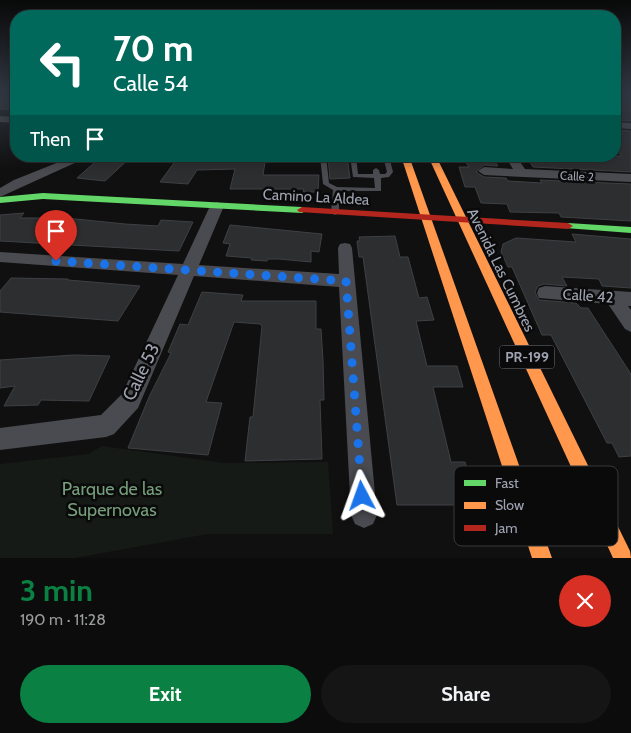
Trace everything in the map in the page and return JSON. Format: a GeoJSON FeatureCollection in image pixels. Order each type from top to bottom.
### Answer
{"type":"FeatureCollection","features":[{"type":"Feature","properties":{"kind":"main road","name":"PR-199"},"geometry":{"type":"LineString","coordinates":[[403,162],[400,171],[426,217],[511,466]]}},
{"type":"Feature","properties":{"kind":"main road","name":"Avenida Las Cumbres"},"geometry":{"type":"LineString","coordinates":[[435,162],[579,466]]}},
{"type":"Feature","properties":{"kind":"main road","name":"Camino La Aldea"},"geometry":{"type":"LineString","coordinates":[[0,200],[43,196],[335,213],[460,218],[631,230]]}},
{"type":"Feature","properties":{"kind":"main road","name":"PR-199"},"geometry":{"type":"LineString","coordinates":[[538,546],[542,558]]}},
{"type":"Feature","properties":{"kind":"main road","name":"Avenida Las Cumbres"},"geometry":{"type":"LineString","coordinates":[[617,546],[623,558]]}},
{"type":"Feature","properties":{"kind":"street"},"geometry":{"type":"LineString","coordinates":[[0,193],[18,183],[71,162]]}},
{"type":"Feature","properties":{"kind":"street"},"geometry":{"type":"LineString","coordinates":[[514,162],[522,173]]}},
{"type":"Feature","properties":{"kind":"street"},"geometry":{"type":"LineString","coordinates":[[484,171],[522,173]]}},
{"type":"Feature","properties":{"kind":"street","name":"Calle 2"},"geometry":{"type":"LineString","coordinates":[[522,173],[631,178]]}},
{"type":"Feature","properties":{"kind":"street","name":"Calle 53"},"geometry":{"type":"LineString","coordinates":[[0,439],[106,426],[130,400],[217,206]]}},
{"type":"Feature","properties":{"kind":"street"},"geometry":{"type":"LineString","coordinates":[[344,248],[364,515]]}},
{"type":"Feature","properties":{"kind":"street"},"geometry":{"type":"LineString","coordinates":[[0,258],[346,281]]}},
{"type":"Feature","properties":{"kind":"street","name":"Calle 42"},"geometry":{"type":"LineString","coordinates":[[545,293],[631,298]]}},
{"type":"Feature","properties":{"kind":"street"},"geometry":{"type":"LineString","coordinates":[[612,297],[631,324]]}},
{"type":"Feature","properties":{"kind":"lane"},"geometry":{"type":"LineString","coordinates":[[324,162],[326,184],[336,190],[379,190],[377,173]]}},
{"type":"Feature","properties":{"kind":"lane"},"geometry":{"type":"LineString","coordinates":[[354,162],[355,176],[377,173],[387,176],[400,171],[392,162]]}},
{"type":"Feature","properties":{"kind":"lane"},"geometry":{"type":"LineString","coordinates":[[335,213],[336,190]]}},
{"type":"Feature","properties":{"kind":"green space","name":"Parque de las Supernovas"},"geometry":{"type":"Polygon","coordinates":[[[102,446],[224,463],[328,462],[333,534],[208,534],[75,558],[0,558],[0,464],[88,454],[102,446]]]}},
{"type":"Feature","properties":{"kind":"building"},"geometry":{"type":"Polygon","coordinates":[[[621,118],[631,118],[631,121],[621,120],[621,118]]]}},
{"type":"Feature","properties":{"kind":"building"},"geometry":{"type":"Polygon","coordinates":[[[621,130],[631,131],[631,172],[533,167],[530,162],[621,162],[621,130]]]}},
{"type":"Feature","properties":{"kind":"building"},"geometry":{"type":"Polygon","coordinates":[[[95,162],[126,162],[105,181],[77,178],[95,162]]]}},
{"type":"Feature","properties":{"kind":"building"},"geometry":{"type":"Polygon","coordinates":[[[175,162],[265,162],[263,175],[319,175],[318,192],[303,192],[304,189],[230,189],[235,169],[197,170],[188,184],[160,182],[175,162]]]}},
{"type":"Feature","properties":{"kind":"building"},"geometry":{"type":"Polygon","coordinates":[[[329,162],[348,162],[350,178],[330,179],[329,162]]]}},
{"type":"Feature","properties":{"kind":"building"},"geometry":{"type":"Polygon","coordinates":[[[466,162],[495,162],[498,166],[484,165],[476,172],[484,177],[506,178],[508,181],[542,183],[540,180],[631,184],[631,221],[561,217],[559,213],[510,212],[507,204],[481,203],[475,187],[465,187],[459,167],[469,167],[466,162]]]}},
{"type":"Feature","properties":{"kind":"building"},"geometry":{"type":"Polygon","coordinates":[[[24,213],[20,218],[66,218],[158,226],[161,220],[193,222],[179,251],[0,241],[0,215],[24,213]]]}},
{"type":"Feature","properties":{"kind":"building"},"geometry":{"type":"Polygon","coordinates":[[[230,225],[322,234],[319,252],[311,251],[311,262],[279,259],[268,259],[267,261],[251,260],[252,258],[226,256],[230,244],[223,243],[230,225]]]}},
{"type":"Feature","properties":{"kind":"building"},"geometry":{"type":"Polygon","coordinates":[[[572,234],[631,239],[631,288],[602,286],[599,279],[562,277],[567,286],[544,284],[538,286],[535,292],[539,300],[576,303],[581,308],[588,308],[631,374],[631,456],[619,457],[612,443],[607,443],[551,335],[542,335],[512,267],[508,267],[501,252],[503,244],[516,238],[576,242],[572,234]]]}},
{"type":"Feature","properties":{"kind":"building"},"geometry":{"type":"Polygon","coordinates":[[[395,236],[400,257],[408,257],[419,298],[427,297],[434,320],[416,321],[427,366],[457,366],[463,387],[433,387],[451,462],[465,462],[466,466],[454,466],[454,505],[397,505],[363,257],[359,257],[357,241],[360,241],[359,237],[395,236]]]}},
{"type":"Feature","properties":{"kind":"building"},"geometry":{"type":"Polygon","coordinates":[[[11,278],[68,279],[140,286],[118,321],[0,312],[0,291],[11,278]]]}},
{"type":"Feature","properties":{"kind":"building"},"geometry":{"type":"Polygon","coordinates":[[[202,292],[243,295],[241,301],[316,301],[316,329],[321,329],[323,360],[324,400],[320,400],[322,459],[245,461],[250,417],[253,417],[262,326],[260,324],[234,322],[206,402],[222,403],[208,455],[128,448],[149,397],[171,353],[168,352],[180,324],[188,325],[202,292]]]}},
{"type":"Feature","properties":{"kind":"building"},"geometry":{"type":"Polygon","coordinates":[[[74,355],[110,356],[89,401],[41,400],[38,405],[4,406],[15,386],[0,388],[0,360],[74,355]]]}},
{"type":"Feature","properties":{"kind":"traffic: fast"},"geometry":{"type":"LineString","coordinates":[[0,200],[43,196],[302,210]]}},
{"type":"Feature","properties":{"kind":"traffic: fast"},"geometry":{"type":"LineString","coordinates":[[568,226],[631,230]]}},
{"type":"Feature","properties":{"kind":"traffic: slow"},"geometry":{"type":"LineString","coordinates":[[407,162],[511,466]]}},
{"type":"Feature","properties":{"kind":"traffic: slow"},"geometry":{"type":"LineString","coordinates":[[435,162],[579,466]]}},
{"type":"Feature","properties":{"kind":"traffic: slow"},"geometry":{"type":"LineString","coordinates":[[538,546],[542,558]]}},
{"type":"Feature","properties":{"kind":"traffic: slow"},"geometry":{"type":"LineString","coordinates":[[617,546],[623,558]]}},
{"type":"Feature","properties":{"kind":"traffic: jam"},"geometry":{"type":"LineString","coordinates":[[302,210],[568,226]]}},
{"type":"Feature","properties":{"kind":"route"},"geometry":{"type":"LineString","coordinates":[[56,261],[346,281],[362,496]]}}]}
